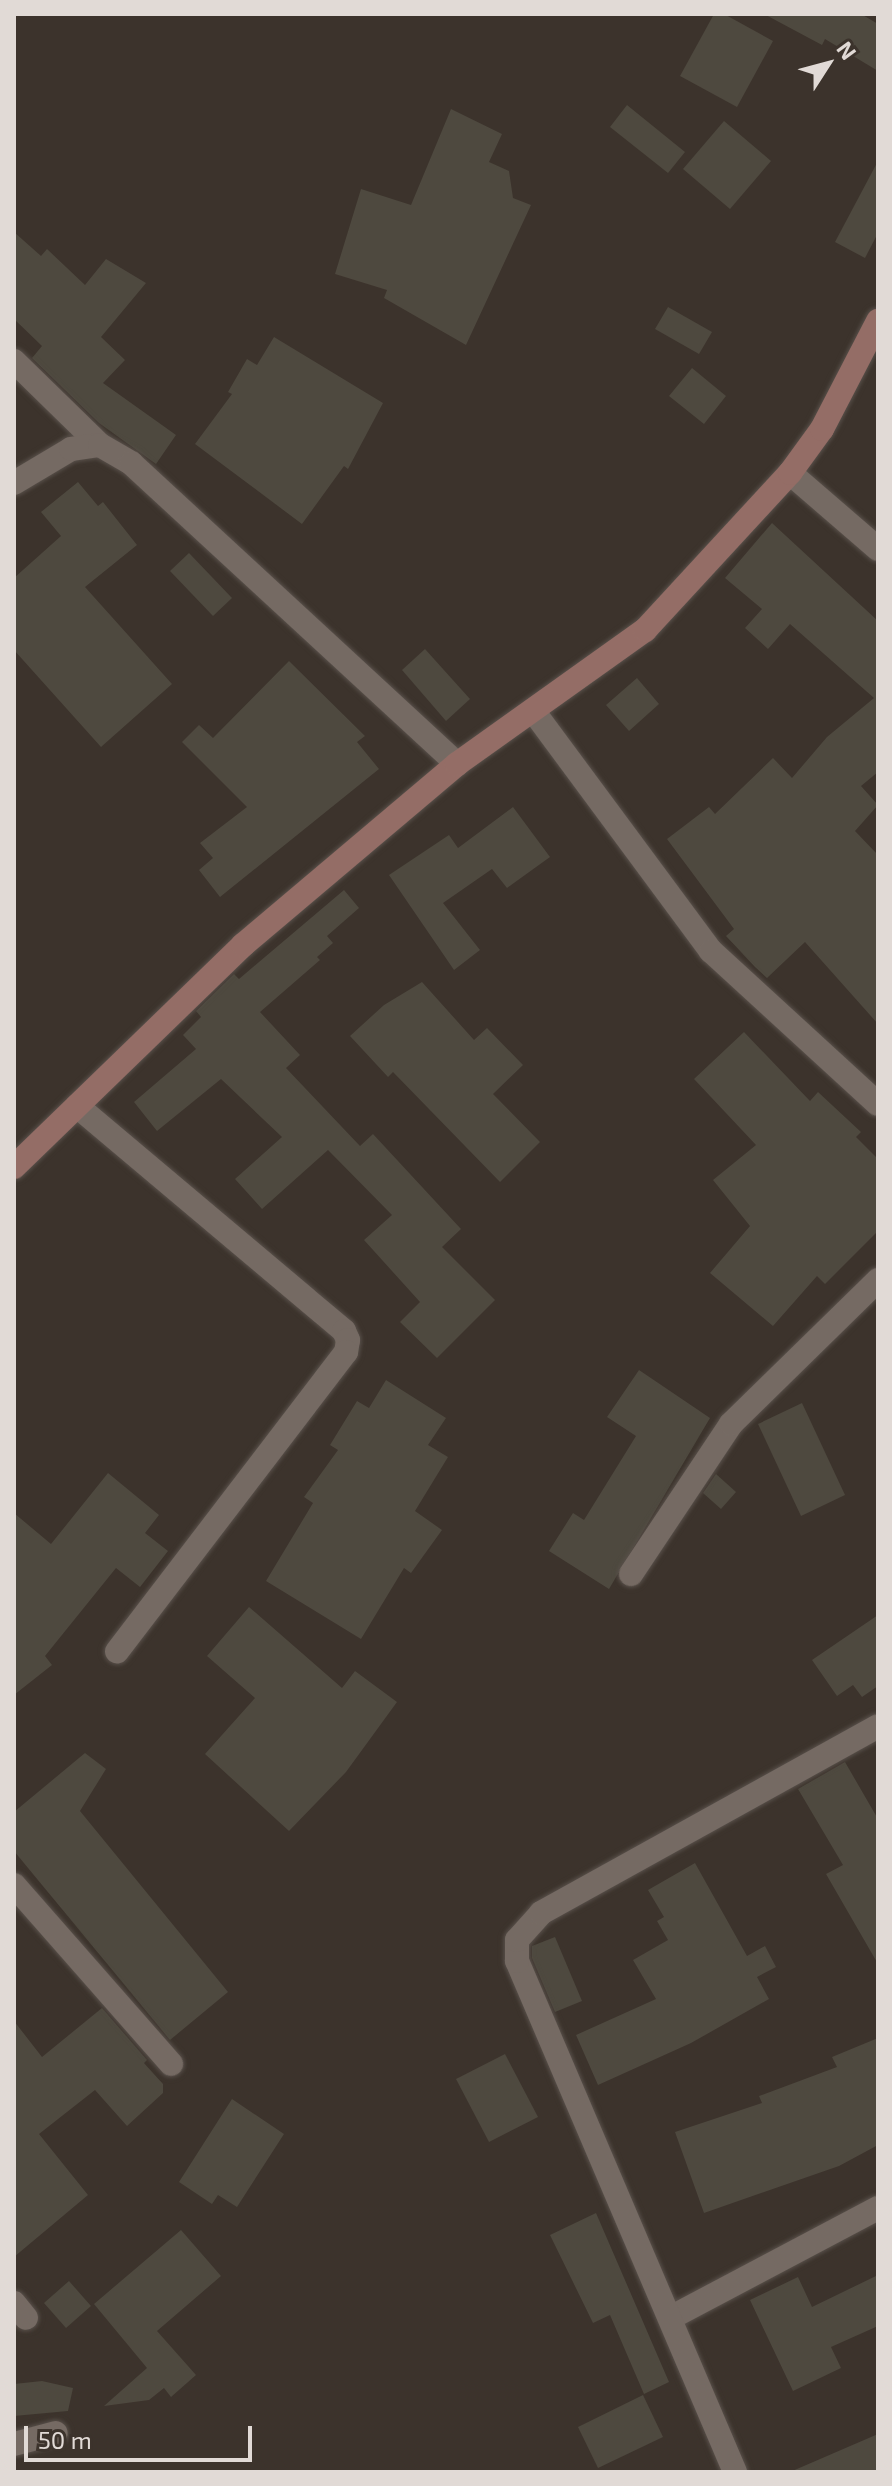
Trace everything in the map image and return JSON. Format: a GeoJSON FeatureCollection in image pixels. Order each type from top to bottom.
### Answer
{"type":"FeatureCollection","features":[{"type":"Feature","properties":{"kind":"street"},"geometry":{"type":"LineString","coordinates":[[14,1167],[243,945],[457,764],[645,630],[790,473],[822,429],[878,321]]}},
{"type":"Feature","properties":{"kind":"street"},"geometry":{"type":"LineString","coordinates":[[14,361],[100,445],[131,463],[457,764]]}},
{"type":"Feature","properties":{"kind":"street"},"geometry":{"type":"LineString","coordinates":[[14,483],[71,449],[100,445]]}},
{"type":"Feature","properties":{"kind":"street"},"geometry":{"type":"LineString","coordinates":[[790,473],[878,549]]}},
{"type":"Feature","properties":{"kind":"street"},"geometry":{"type":"LineString","coordinates":[[534,712],[711,951],[878,1104]]}},
{"type":"Feature","properties":{"kind":"street"},"geometry":{"type":"LineString","coordinates":[[77,1106],[344,1331],[348,1340],[346,1352],[117,1651]]}},
{"type":"Feature","properties":{"kind":"street"},"geometry":{"type":"LineString","coordinates":[[631,1574],[731,1424],[878,1280]]}},
{"type":"Feature","properties":{"kind":"street"},"geometry":{"type":"LineString","coordinates":[[735,2472],[672,2317],[517,1961],[517,1940],[541,1913],[878,1726]]}},
{"type":"Feature","properties":{"kind":"street"},"geometry":{"type":"LineString","coordinates":[[14,1885],[171,2064]]}},
{"type":"Feature","properties":{"kind":"street"},"geometry":{"type":"LineString","coordinates":[[672,2317],[878,2208]]}},
{"type":"Feature","properties":{"kind":"street"},"geometry":{"type":"LineString","coordinates":[[14,2444],[56,2433]]}},
{"type":"Feature","properties":{"kind":"building"},"geometry":{"type":"Polygon","coordinates":[[[714,14],[724,14],[773,41],[737,107],[680,76],[714,14]]]}},
{"type":"Feature","properties":{"kind":"building"},"geometry":{"type":"Polygon","coordinates":[[[764,14],[861,14],[878,24],[878,71],[825,39],[822,45],[764,14]]]}},
{"type":"Feature","properties":{"kind":"building"},"geometry":{"type":"Polygon","coordinates":[[[627,105],[685,152],[668,173],[610,127],[627,105]]]}},
{"type":"Feature","properties":{"kind":"building"},"geometry":{"type":"Polygon","coordinates":[[[451,109],[502,134],[489,162],[509,171],[513,198],[531,205],[466,345],[384,298],[387,290],[335,274],[361,189],[411,205],[451,109]]]}},
{"type":"Feature","properties":{"kind":"building"},"geometry":{"type":"Polygon","coordinates":[[[724,121],[771,161],[730,209],[683,169],[724,121]]]}},
{"type":"Feature","properties":{"kind":"building"},"geometry":{"type":"Polygon","coordinates":[[[878,161],[878,233],[865,258],[835,242],[878,161]]]}},
{"type":"Feature","properties":{"kind":"building"},"geometry":{"type":"Polygon","coordinates":[[[14,232],[41,256],[47,249],[85,285],[106,259],[146,283],[101,337],[125,360],[103,383],[176,435],[156,464],[99,423],[32,358],[42,346],[14,319],[14,232]]]}},
{"type":"Feature","properties":{"kind":"building"},"geometry":{"type":"Polygon","coordinates":[[[668,307],[712,332],[699,354],[655,329],[668,307]]]}},
{"type":"Feature","properties":{"kind":"building"},"geometry":{"type":"Polygon","coordinates":[[[274,337],[383,403],[348,469],[344,466],[302,524],[195,444],[232,394],[228,392],[247,359],[257,365],[274,337]]]}},
{"type":"Feature","properties":{"kind":"building"},"geometry":{"type":"Polygon","coordinates":[[[692,368],[726,396],[704,424],[669,396],[692,368]]]}},
{"type":"Feature","properties":{"kind":"building"},"geometry":{"type":"Polygon","coordinates":[[[78,482],[98,506],[103,502],[137,545],[85,587],[172,684],[101,747],[14,650],[14,578],[61,536],[41,512],[78,482]]]}},
{"type":"Feature","properties":{"kind":"building"},"geometry":{"type":"Polygon","coordinates":[[[772,523],[878,621],[878,772],[861,786],[878,805],[855,831],[878,855],[878,1024],[805,942],[767,978],[726,936],[734,929],[667,839],[709,807],[715,814],[773,758],[792,778],[827,737],[874,698],[790,624],[768,649],[745,628],[762,609],[725,578],[772,523]]]}},
{"type":"Feature","properties":{"kind":"building"},"geometry":{"type":"Polygon","coordinates":[[[189,553],[232,598],[213,616],[170,571],[189,553]]]}},
{"type":"Feature","properties":{"kind":"building"},"geometry":{"type":"Polygon","coordinates":[[[425,649],[470,699],[446,721],[402,670],[425,649]]]}},
{"type":"Feature","properties":{"kind":"building"},"geometry":{"type":"Polygon","coordinates":[[[289,661],[365,736],[357,742],[379,769],[220,897],[199,870],[213,858],[200,843],[247,807],[182,742],[199,725],[213,738],[289,661]]]}},
{"type":"Feature","properties":{"kind":"building"},"geometry":{"type":"Polygon","coordinates":[[[637,678],[659,704],[629,731],[606,705],[637,678]]]}},
{"type":"Feature","properties":{"kind":"building"},"geometry":{"type":"Polygon","coordinates":[[[513,807],[550,857],[507,888],[492,869],[443,903],[480,950],[454,970],[389,875],[449,835],[458,848],[513,807]]]}},
{"type":"Feature","properties":{"kind":"building"},"geometry":{"type":"Polygon","coordinates":[[[344,890],[359,908],[327,936],[333,943],[317,957],[320,960],[260,1012],[300,1055],[286,1068],[360,1146],[373,1134],[461,1229],[442,1247],[495,1300],[437,1358],[400,1322],[420,1302],[364,1240],[392,1215],[328,1150],[262,1209],[235,1179],[282,1137],[221,1079],[157,1131],[134,1102],[196,1049],[183,1035],[201,1017],[196,1011],[234,974],[239,979],[344,890]]]}},
{"type":"Feature","properties":{"kind":"building"},"geometry":{"type":"Polygon","coordinates":[[[422,982],[474,1040],[487,1028],[523,1065],[493,1094],[540,1142],[500,1182],[393,1072],[388,1077],[350,1036],[384,1005],[422,982]]]}},
{"type":"Feature","properties":{"kind":"building"},"geometry":{"type":"Polygon","coordinates":[[[744,1032],[810,1101],[818,1092],[861,1132],[856,1137],[878,1159],[878,1231],[825,1284],[817,1276],[773,1326],[710,1273],[750,1226],[713,1180],[756,1145],[694,1079],[744,1032]]]}},
{"type":"Feature","properties":{"kind":"building"},"geometry":{"type":"Polygon","coordinates":[[[639,1370],[710,1418],[609,1589],[549,1551],[573,1513],[584,1520],[636,1436],[607,1417],[639,1370]]]}},
{"type":"Feature","properties":{"kind":"building"},"geometry":{"type":"Polygon","coordinates":[[[386,1380],[446,1418],[428,1445],[448,1457],[415,1511],[442,1530],[411,1573],[404,1568],[361,1639],[266,1581],[313,1503],[304,1497],[338,1450],[330,1445],[357,1401],[369,1408],[386,1380]]]}},
{"type":"Feature","properties":{"kind":"building"},"geometry":{"type":"Polygon","coordinates":[[[802,1403],[845,1495],[801,1516],[758,1424],[802,1403]]]}},
{"type":"Feature","properties":{"kind":"building"},"geometry":{"type":"Polygon","coordinates":[[[108,1473],[159,1515],[145,1533],[168,1551],[140,1587],[116,1568],[45,1656],[52,1665],[14,1695],[14,1513],[51,1544],[108,1473]]]}},
{"type":"Feature","properties":{"kind":"building"},"geometry":{"type":"Polygon","coordinates":[[[716,1474],[736,1492],[721,1509],[703,1493],[716,1474]]]}},
{"type":"Feature","properties":{"kind":"building"},"geometry":{"type":"Polygon","coordinates":[[[249,1607],[342,1688],[355,1671],[397,1702],[346,1772],[289,1831],[205,1754],[255,1698],[207,1656],[249,1607]]]}},
{"type":"Feature","properties":{"kind":"building"},"geometry":{"type":"Polygon","coordinates":[[[878,1615],[878,1686],[862,1697],[853,1685],[837,1696],[812,1660],[878,1615]]]}},
{"type":"Feature","properties":{"kind":"building"},"geometry":{"type":"Polygon","coordinates":[[[85,1753],[106,1769],[80,1811],[228,1992],[170,2040],[14,1851],[14,1812],[85,1753]]]}},
{"type":"Feature","properties":{"kind":"building"},"geometry":{"type":"Polygon","coordinates":[[[845,1762],[878,1819],[878,1964],[826,1874],[843,1865],[798,1789],[845,1762]]]}},
{"type":"Feature","properties":{"kind":"building"},"geometry":{"type":"Polygon","coordinates":[[[695,1863],[747,1956],[765,1946],[776,1967],[757,1977],[769,1999],[691,2043],[598,2085],[576,2035],[656,1999],[633,1960],[668,1940],[657,1921],[664,1917],[648,1890],[695,1863]]]}},
{"type":"Feature","properties":{"kind":"building"},"geometry":{"type":"Polygon","coordinates":[[[555,1937],[582,2001],[555,2012],[532,1958],[532,1946],[555,1937]]]}},
{"type":"Feature","properties":{"kind":"building"},"geometry":{"type":"Polygon","coordinates":[[[102,2008],[147,2060],[144,2063],[163,2084],[163,2093],[127,2126],[95,2090],[39,2134],[88,2195],[14,2257],[14,2021],[42,2057],[102,2008]]]}},
{"type":"Feature","properties":{"kind":"building"},"geometry":{"type":"Polygon","coordinates":[[[878,2038],[878,2145],[839,2166],[704,2213],[675,2132],[762,2103],[759,2096],[837,2067],[832,2057],[878,2038]]]}},
{"type":"Feature","properties":{"kind":"building"},"geometry":{"type":"Polygon","coordinates":[[[505,2054],[538,2117],[489,2142],[456,2079],[505,2054]]]}},
{"type":"Feature","properties":{"kind":"building"},"geometry":{"type":"Polygon","coordinates":[[[232,2099],[284,2134],[237,2207],[218,2195],[212,2204],[179,2182],[232,2099]]]}},
{"type":"Feature","properties":{"kind":"building"},"geometry":{"type":"Polygon","coordinates":[[[596,2213],[669,2382],[644,2394],[610,2315],[593,2323],[550,2235],[596,2213]]]}},
{"type":"Feature","properties":{"kind":"building"},"geometry":{"type":"Polygon","coordinates":[[[181,2230],[221,2276],[157,2331],[196,2375],[171,2397],[164,2388],[149,2400],[104,2406],[147,2368],[94,2304],[181,2230]]]}},
{"type":"Feature","properties":{"kind":"building"},"geometry":{"type":"Polygon","coordinates":[[[878,2275],[878,2326],[831,2347],[841,2368],[793,2391],[750,2300],[798,2277],[812,2307],[878,2275]]]}},
{"type":"Feature","properties":{"kind":"building"},"geometry":{"type":"Polygon","coordinates":[[[69,2281],[91,2306],[66,2328],[44,2303],[69,2281]]]}},
{"type":"Feature","properties":{"kind":"building"},"geometry":{"type":"Polygon","coordinates":[[[42,2381],[73,2388],[68,2411],[14,2416],[14,2384],[42,2381]]]}},
{"type":"Feature","properties":{"kind":"building"},"geometry":{"type":"Polygon","coordinates":[[[643,2395],[663,2437],[598,2468],[578,2427],[643,2395]]]}},
{"type":"Feature","properties":{"kind":"building"},"geometry":{"type":"Polygon","coordinates":[[[878,2434],[878,2472],[790,2472],[878,2434]]]}}]}
